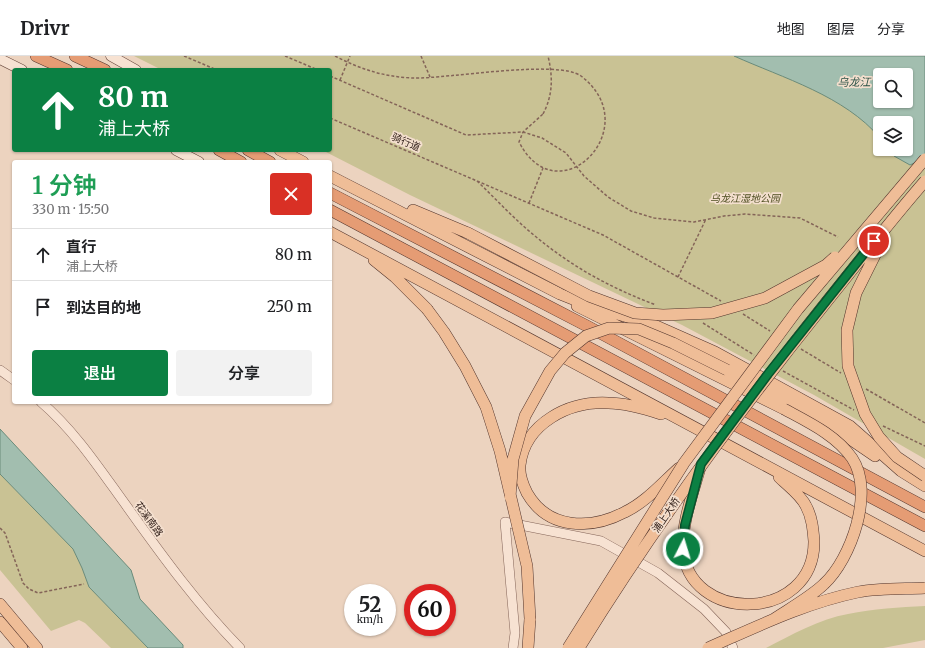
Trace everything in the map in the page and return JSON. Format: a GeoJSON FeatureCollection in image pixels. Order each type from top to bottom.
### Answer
{"type":"FeatureCollection","features":[{"type":"Feature","properties":{"kind":"highway"},"geometry":{"type":"LineString","coordinates":[[36,56],[63,68]]}},
{"type":"Feature","properties":{"kind":"highway"},"geometry":{"type":"LineString","coordinates":[[75,56],[101,68]]}},
{"type":"Feature","properties":{"kind":"highway"},"geometry":{"type":"LineString","coordinates":[[219,152],[229,160]]}},
{"type":"Feature","properties":{"kind":"highway"},"geometry":{"type":"LineString","coordinates":[[223,152],[237,160]]}},
{"type":"Feature","properties":{"kind":"highway"},"geometry":{"type":"LineString","coordinates":[[252,152],[266,160]]}},
{"type":"Feature","properties":{"kind":"highway"},"geometry":{"type":"LineString","coordinates":[[332,195],[587,326],[925,507]]}},
{"type":"Feature","properties":{"kind":"highway"},"geometry":{"type":"LineString","coordinates":[[332,211],[925,526]]}},
{"type":"Feature","properties":{"kind":"main road"},"geometry":{"type":"LineString","coordinates":[[111,56],[132,68]]}},
{"type":"Feature","properties":{"kind":"main road"},"geometry":{"type":"LineString","coordinates":[[0,59],[18,68]]}},
{"type":"Feature","properties":{"kind":"main road"},"geometry":{"type":"LineString","coordinates":[[180,152],[195,160]]}},
{"type":"Feature","properties":{"kind":"main road"},"geometry":{"type":"LineString","coordinates":[[284,152],[299,160]]}},
{"type":"Feature","properties":{"kind":"main road"},"geometry":{"type":"LineString","coordinates":[[568,648],[684,463],[798,309],[925,159]]}},
{"type":"Feature","properties":{"kind":"main road"},"geometry":{"type":"LineString","coordinates":[[332,177],[468,233],[589,296],[635,313],[662,315],[712,313],[765,298],[826,265],[865,230]]}},
{"type":"Feature","properties":{"kind":"main road"},"geometry":{"type":"LineString","coordinates":[[332,177],[536,282],[592,314],[784,409],[832,436],[852,459],[861,484],[861,502],[856,529],[845,556],[824,584],[774,619]]}},
{"type":"Feature","properties":{"kind":"main road","name":"浦上大桥"},"geometry":{"type":"LineString","coordinates":[[579,648],[608,600],[701,464],[768,374],[894,216],[925,181]]}},
{"type":"Feature","properties":{"kind":"main road"},"geometry":{"type":"LineString","coordinates":[[894,216],[856,293],[847,330],[848,366],[865,414],[879,437],[897,457],[925,476]]}},
{"type":"Feature","properties":{"kind":"main road"},"geometry":{"type":"LineString","coordinates":[[332,233],[696,426],[772,469],[925,551]]}},
{"type":"Feature","properties":{"kind":"main road"},"geometry":{"type":"LineString","coordinates":[[357,245],[395,277],[427,309],[461,359],[486,407],[500,452],[526,566],[530,620],[528,648]]}},
{"type":"Feature","properties":{"kind":"main road"},"geometry":{"type":"LineString","coordinates":[[536,282],[585,304],[654,325],[715,352],[850,426],[901,472]]}},
{"type":"Feature","properties":{"kind":"main road"},"geometry":{"type":"LineString","coordinates":[[510,496],[513,459],[525,416],[550,371],[565,353],[586,336],[609,328],[639,329],[672,343],[727,370],[815,415],[866,450],[925,486]]}},
{"type":"Feature","properties":{"kind":"main road"},"geometry":{"type":"LineString","coordinates":[[684,463],[641,503],[626,512],[612,519],[590,523],[568,524],[547,516],[534,505],[523,484],[520,466],[526,442],[543,422],[556,414],[583,405],[606,402],[636,406],[696,426]]}},
{"type":"Feature","properties":{"kind":"main road"},"geometry":{"type":"LineString","coordinates":[[701,464],[685,525],[683,549],[687,566],[698,584],[714,597],[732,604],[764,603],[788,594],[800,582],[811,564],[814,549],[813,527],[806,504],[772,469]]}},
{"type":"Feature","properties":{"kind":"main road"},"geometry":{"type":"LineString","coordinates":[[708,648],[805,607],[858,592],[925,588]]}},
{"type":"Feature","properties":{"kind":"main road"},"geometry":{"type":"LineString","coordinates":[[0,604],[36,648]]}},
{"type":"Feature","properties":{"kind":"main road"},"geometry":{"type":"LineString","coordinates":[[0,622],[22,648]]}},
{"type":"Feature","properties":{"kind":"street"},"geometry":{"type":"LineString","coordinates":[[0,370],[12,379]]}},
{"type":"Feature","properties":{"kind":"street","name":"花溪南路"},"geometry":{"type":"LineString","coordinates":[[43,404],[88,452],[189,591],[215,622],[240,648]]}},
{"type":"Feature","properties":{"kind":"street"},"geometry":{"type":"LineString","coordinates":[[513,648],[515,633],[505,522],[601,540],[658,572],[704,608],[726,632],[733,648]]}},
{"type":"Feature","properties":{"kind":"path"},"geometry":{"type":"LineString","coordinates":[[184,56],[212,68]]}},
{"type":"Feature","properties":{"kind":"path"},"geometry":{"type":"LineString","coordinates":[[286,56],[313,68]]}},
{"type":"Feature","properties":{"kind":"path"},"geometry":{"type":"LineString","coordinates":[[335,56],[370,72],[390,76],[414,78],[430,76],[557,69],[566,70],[579,75],[597,91],[606,119],[599,145],[591,157],[577,167],[562,171],[551,171],[543,168],[525,155],[519,142],[523,132],[543,114],[549,103],[552,83],[548,56]]}},
{"type":"Feature","properties":{"kind":"path"},"geometry":{"type":"LineString","coordinates":[[340,80],[350,56]]}},
{"type":"Feature","properties":{"kind":"path"},"geometry":{"type":"LineString","coordinates":[[421,56],[430,76]]}},
{"type":"Feature","properties":{"kind":"path"},"geometry":{"type":"LineString","coordinates":[[332,77],[466,135],[523,132],[542,138],[566,153],[577,167],[608,197],[631,211],[654,218],[694,222],[745,214],[800,218],[838,237]]}},
{"type":"Feature","properties":{"kind":"path","name":"骑行道"},"geometry":{"type":"LineString","coordinates":[[332,119],[603,236],[723,303]]}},
{"type":"Feature","properties":{"kind":"path"},"geometry":{"type":"LineString","coordinates":[[529,203],[543,168]]}},
{"type":"Feature","properties":{"kind":"path"},"geometry":{"type":"LineString","coordinates":[[678,277],[706,220]]}},
{"type":"Feature","properties":{"kind":"path"},"geometry":{"type":"LineString","coordinates":[[737,311],[771,331]]}},
{"type":"Feature","properties":{"kind":"path"},"geometry":{"type":"LineString","coordinates":[[798,348],[846,376]]}},
{"type":"Feature","properties":{"kind":"path"},"geometry":{"type":"LineString","coordinates":[[866,389],[925,423]]}},
{"type":"Feature","properties":{"kind":"path"},"geometry":{"type":"LineString","coordinates":[[0,528],[5,533],[23,583],[29,589],[38,593],[84,584]]}},
{"type":"Feature","properties":{"kind":"green space","name":"乌龙江湿地公园"},"geometry":{"type":"Polygon","coordinates":[[[134,56],[773,56],[873,124],[873,156],[913,156],[913,150],[925,151],[925,459],[814,395],[682,325],[410,195],[326,152],[332,152],[332,68],[158,68],[134,56]]]}},
{"type":"Feature","properties":{"kind":"green space"},"geometry":{"type":"Polygon","coordinates":[[[0,474],[73,549],[89,587],[148,648],[111,648],[85,623],[79,620],[51,631],[0,570],[0,474]]]}},
{"type":"Feature","properties":{"kind":"green space"},"geometry":{"type":"Polygon","coordinates":[[[925,606],[925,640],[883,648],[766,648],[806,628],[837,616],[857,612],[925,606]]]}},
{"type":"Feature","properties":{"kind":"water","name":"乌龙江"},"geometry":{"type":"Polygon","coordinates":[[[734,56],[925,56],[925,158],[910,165],[894,156],[913,156],[913,116],[873,116],[873,130],[866,123],[831,99],[734,56]]]}},
{"type":"Feature","properties":{"kind":"water"},"geometry":{"type":"Polygon","coordinates":[[[0,429],[131,570],[140,599],[183,645],[183,648],[148,648],[89,587],[73,549],[0,474],[0,429]]]}},
{"type":"Feature","properties":{"kind":"route"},"geometry":{"type":"LineString","coordinates":[[683,549],[685,525],[701,464],[768,374],[874,241]]}}]}
